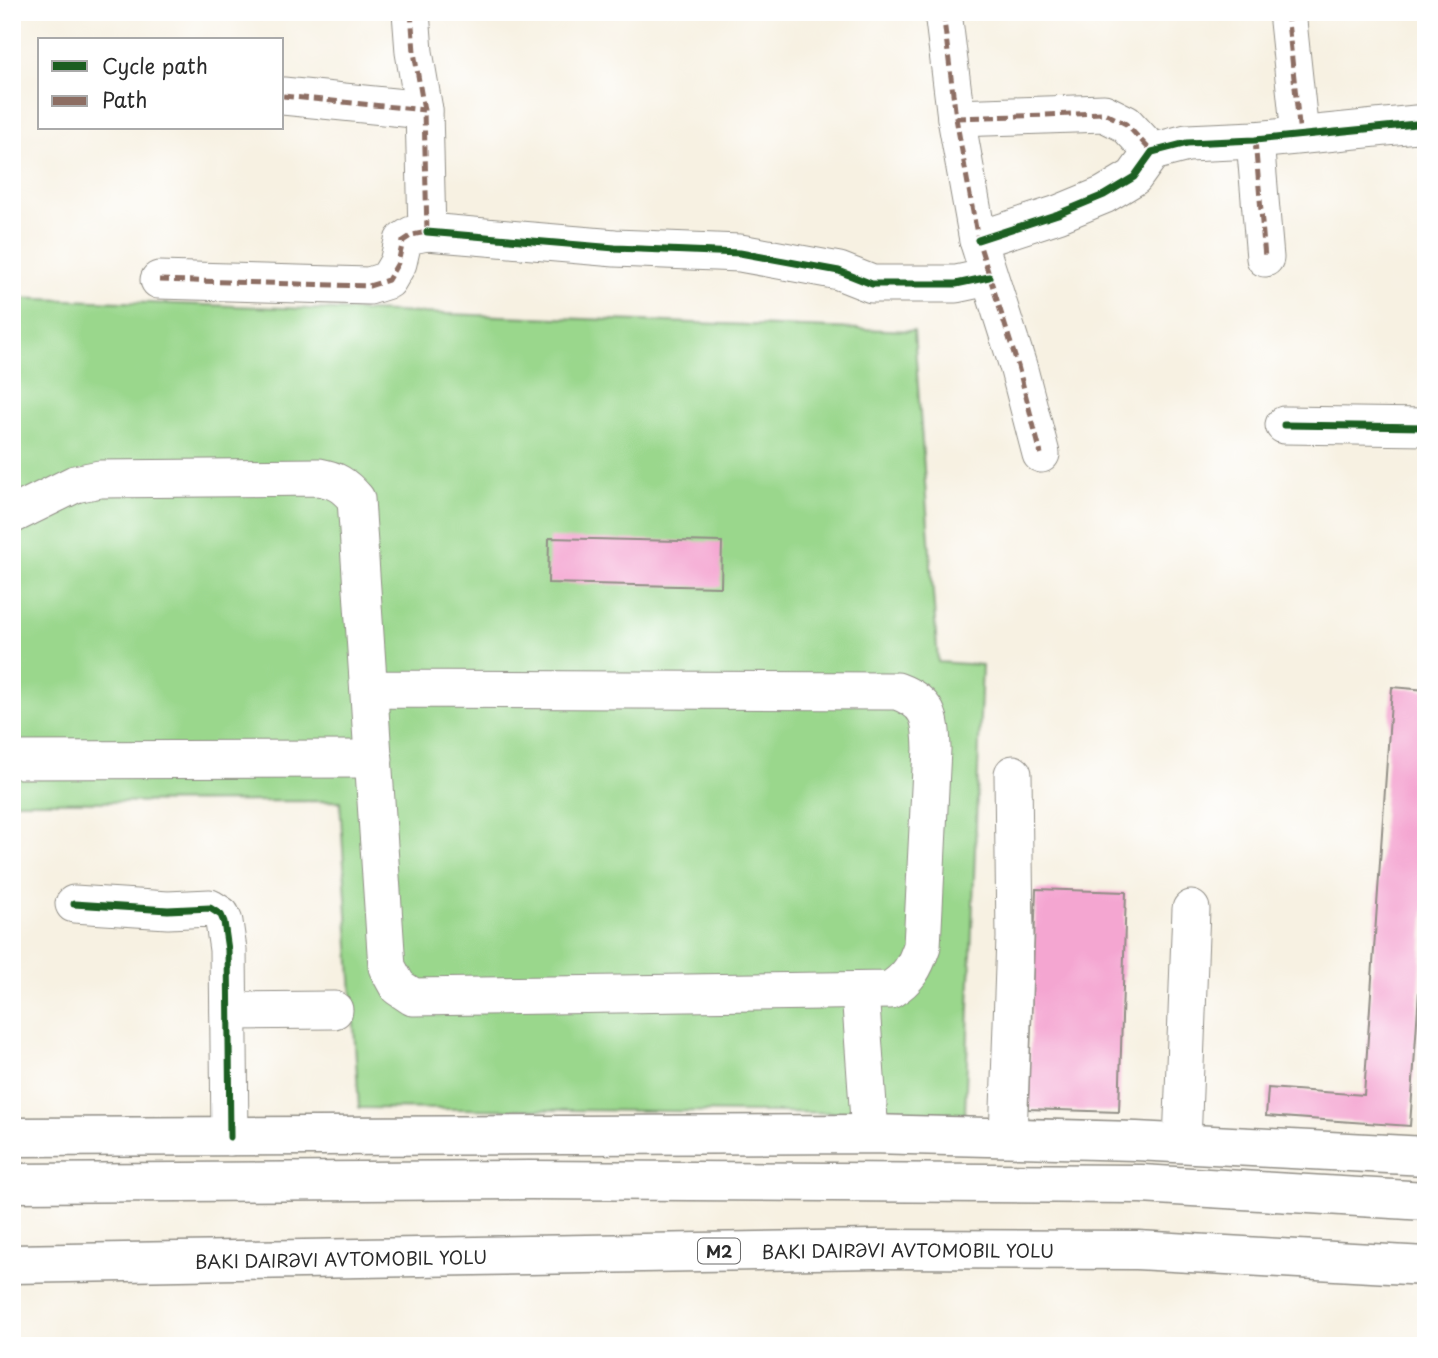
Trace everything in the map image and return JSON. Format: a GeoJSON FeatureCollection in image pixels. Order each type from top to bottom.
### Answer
{"type":"FeatureCollection","features":[{"type":"Feature","properties":{"kind":"main road"},"geometry":{"type":"LineString","coordinates":[[12,1137],[870,1134],[1182,1143],[1425,1156]]}},
{"type":"Feature","properties":{"kind":"main road"},"geometry":{"type":"LineString","coordinates":[[12,1183],[530,1180],[1141,1184],[1426,1200]]}},
{"type":"Feature","properties":{"kind":"main road","name":"M2"},"geometry":{"type":"LineString","coordinates":[[12,1264],[873,1248],[1137,1250],[1426,1266]]}},
{"type":"Feature","properties":{"kind":"street"},"geometry":{"type":"LineString","coordinates":[[411,12],[414,52],[424,110],[427,232]]}},
{"type":"Feature","properties":{"kind":"street"},"geometry":{"type":"LineString","coordinates":[[943,12],[956,118],[978,240],[1018,366],[1041,454]]}},
{"type":"Feature","properties":{"kind":"street"},"geometry":{"type":"LineString","coordinates":[[1287,12],[1300,135]]}},
{"type":"Feature","properties":{"kind":"street"},"geometry":{"type":"LineString","coordinates":[[284,96],[424,110]]}},
{"type":"Feature","properties":{"kind":"street"},"geometry":{"type":"LineString","coordinates":[[956,118],[1104,113],[1126,124],[1152,152]]}},
{"type":"Feature","properties":{"kind":"street"},"geometry":{"type":"LineString","coordinates":[[978,240],[1058,214],[1104,195],[1134,177],[1152,152],[1187,143],[1255,140],[1426,123]]}},
{"type":"Feature","properties":{"kind":"street"},"geometry":{"type":"LineString","coordinates":[[1255,140],[1265,258]]}},
{"type":"Feature","properties":{"kind":"street"},"geometry":{"type":"LineString","coordinates":[[159,280],[369,286],[388,280],[398,263],[403,241],[412,235],[427,232],[615,248],[740,253],[839,271],[872,284],[956,284],[989,277]]}},
{"type":"Feature","properties":{"kind":"street"},"geometry":{"type":"LineString","coordinates":[[1284,425],[1426,427]]}},
{"type":"Feature","properties":{"kind":"street"},"geometry":{"type":"LineString","coordinates":[[14,507],[75,484],[100,479],[318,477],[334,480],[345,486],[355,499],[387,967],[398,987],[413,997],[890,990],[905,981],[915,968],[922,946],[931,725],[925,709],[914,698],[897,691],[369,690]]}},
{"type":"Feature","properties":{"kind":"street"},"geometry":{"type":"LineString","coordinates":[[12,760],[374,759]]}},
{"type":"Feature","properties":{"kind":"street"},"geometry":{"type":"LineString","coordinates":[[1007,1137],[1016,938],[1013,774]]}},
{"type":"Feature","properties":{"kind":"street"},"geometry":{"type":"LineString","coordinates":[[74,904],[168,910],[210,908],[221,915],[226,930],[230,1137]]}},
{"type":"Feature","properties":{"kind":"street"},"geometry":{"type":"LineString","coordinates":[[1182,1143],[1191,909]]}},
{"type":"Feature","properties":{"kind":"street"},"geometry":{"type":"LineString","coordinates":[[860,991],[870,1134]]}},
{"type":"Feature","properties":{"kind":"street"},"geometry":{"type":"LineString","coordinates":[[229,1012],[334,1010]]}},
{"type":"Feature","properties":{"kind":"street"},"geometry":{"type":"LineString","coordinates":[[1425,1156],[1426,1150]]}},
{"type":"Feature","properties":{"kind":"green space"},"geometry":{"type":"Polygon","coordinates":[[[12,298],[914,331],[938,662],[982,665],[965,1114],[359,1108],[340,801],[12,802],[12,298]]]}},
{"type":"Feature","properties":{"kind":"building"},"geometry":{"type":"Polygon","coordinates":[[[549,538],[722,542],[721,587],[548,583],[549,538]]]}},
{"type":"Feature","properties":{"kind":"building"},"geometry":{"type":"Polygon","coordinates":[[[1392,687],[1426,690],[1426,887],[1410,1126],[1266,1116],[1268,1088],[1364,1095],[1392,687]]]}},
{"type":"Feature","properties":{"kind":"building"},"geometry":{"type":"Polygon","coordinates":[[[1036,889],[1126,892],[1119,1112],[1028,1109],[1036,889]]]}},
{"type":"Feature","properties":{"kind":"marked path"},"geometry":{"type":"LineString","coordinates":[[159,280],[369,286],[388,280],[398,263],[403,241],[412,235],[427,232],[424,110],[414,52],[411,12]]}},
{"type":"Feature","properties":{"kind":"marked path"},"geometry":{"type":"LineString","coordinates":[[943,12],[956,118],[978,240],[1018,366],[1041,454]]}},
{"type":"Feature","properties":{"kind":"marked path"},"geometry":{"type":"LineString","coordinates":[[1287,12],[1300,135]]}},
{"type":"Feature","properties":{"kind":"marked path"},"geometry":{"type":"LineString","coordinates":[[284,96],[424,110]]}},
{"type":"Feature","properties":{"kind":"marked path"},"geometry":{"type":"LineString","coordinates":[[956,118],[1104,113],[1126,124],[1152,152]]}},
{"type":"Feature","properties":{"kind":"marked path"},"geometry":{"type":"LineString","coordinates":[[1255,140],[1265,258]]}},
{"type":"Feature","properties":{"kind":"cycle path"},"geometry":{"type":"LineString","coordinates":[[978,240],[1058,214],[1104,195],[1134,177],[1152,152],[1187,143],[1255,140],[1426,123]]}},
{"type":"Feature","properties":{"kind":"cycle path"},"geometry":{"type":"LineString","coordinates":[[427,232],[615,248],[740,253],[839,271],[872,284],[956,284],[989,277]]}},
{"type":"Feature","properties":{"kind":"cycle path"},"geometry":{"type":"LineString","coordinates":[[1284,425],[1426,427]]}},
{"type":"Feature","properties":{"kind":"cycle path"},"geometry":{"type":"LineString","coordinates":[[74,904],[168,910],[210,908],[221,915],[228,950],[230,1137]]}}]}
